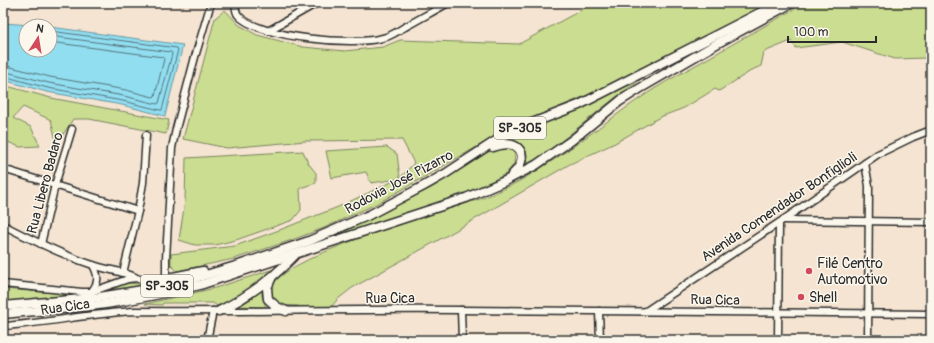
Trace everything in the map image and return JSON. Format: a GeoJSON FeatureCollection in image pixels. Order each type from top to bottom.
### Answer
{"type":"FeatureCollection","features":[{"type":"Feature","properties":{"kind":"main road","name":"Rodovia José Pizarro"},"geometry":{"type":"LineString","coordinates":[[3,306],[92,295],[134,292],[179,283],[239,266],[309,241],[348,225],[385,207],[445,174],[516,130],[579,105],[780,3]]}},
{"type":"Feature","properties":{"kind":"main road","name":"Rodovia José Pizarro"},"geometry":{"type":"LineString","coordinates":[[3,314],[60,310],[157,295],[200,285],[295,255],[394,220],[466,198],[505,181],[536,165],[572,140],[620,101],[718,43],[792,3]]}},
{"type":"Feature","properties":{"kind":"main road"},"geometry":{"type":"LineString","coordinates":[[480,151],[505,143],[515,145],[519,149],[521,154],[520,165],[505,181]]}},
{"type":"Feature","properties":{"kind":"main road"},"geometry":{"type":"LineString","coordinates":[[168,278],[230,265],[309,241]]}},
{"type":"Feature","properties":{"kind":"main road"},"geometry":{"type":"LineString","coordinates":[[216,311],[246,297],[295,255]]}},
{"type":"Feature","properties":{"kind":"main road"},"geometry":{"type":"LineString","coordinates":[[273,275],[267,288],[268,299],[277,308],[286,311]]}},
{"type":"Feature","properties":{"kind":"street"},"geometry":{"type":"LineString","coordinates":[[3,284],[82,292],[92,295],[122,280],[132,278],[152,282],[168,278],[166,274],[166,264],[172,148],[186,87],[211,3]]}},
{"type":"Feature","properties":{"kind":"street"},"geometry":{"type":"LineString","coordinates":[[235,3],[238,15],[251,25],[268,31],[334,41],[374,40],[387,37],[448,3]]}},
{"type":"Feature","properties":{"kind":"street"},"geometry":{"type":"LineString","coordinates":[[268,31],[317,3]]}},
{"type":"Feature","properties":{"kind":"street","name":"Rua Libero Badaro"},"geometry":{"type":"LineString","coordinates":[[41,244],[55,185],[72,129]]}},
{"type":"Feature","properties":{"kind":"street","name":"Avenida Comendador Bonfiglioli"},"geometry":{"type":"LineString","coordinates":[[645,312],[781,222],[865,163],[897,144],[931,130]]}},
{"type":"Feature","properties":{"kind":"street"},"geometry":{"type":"LineString","coordinates":[[123,273],[143,183],[146,135]]}},
{"type":"Feature","properties":{"kind":"street"},"geometry":{"type":"LineString","coordinates":[[865,163],[868,186],[868,340]]}},
{"type":"Feature","properties":{"kind":"street"},"geometry":{"type":"LineString","coordinates":[[3,169],[138,211]]}},
{"type":"Feature","properties":{"kind":"street"},"geometry":{"type":"LineString","coordinates":[[778,340],[781,222],[931,222]]}},
{"type":"Feature","properties":{"kind":"street"},"geometry":{"type":"LineString","coordinates":[[3,225],[41,244],[93,265],[142,280]]}},
{"type":"Feature","properties":{"kind":"street"},"geometry":{"type":"LineString","coordinates":[[92,295],[97,280],[97,274],[93,265]]}},
{"type":"Feature","properties":{"kind":"street"},"geometry":{"type":"LineString","coordinates":[[656,311],[656,307],[674,293]]}},
{"type":"Feature","properties":{"kind":"street"},"geometry":{"type":"LineString","coordinates":[[461,310],[462,340]]}},
{"type":"Feature","properties":{"kind":"street","name":"Rua Cica"},"geometry":{"type":"LineString","coordinates":[[3,326],[124,311],[461,310],[931,314]]}},
{"type":"Feature","properties":{"kind":"street"},"geometry":{"type":"LineString","coordinates":[[207,340],[216,311]]}},
{"type":"Feature","properties":{"kind":"street"},"geometry":{"type":"LineString","coordinates":[[599,311],[600,340]]}},
{"type":"Feature","properties":{"kind":"green space"},"geometry":{"type":"Polygon","coordinates":[[[594,3],[770,3],[611,85],[510,128],[376,204],[324,228],[234,259],[177,271],[171,265],[171,254],[235,246],[338,207],[398,179],[371,183],[366,172],[332,178],[326,151],[387,147],[397,154],[400,178],[414,163],[402,140],[306,141],[227,148],[183,139],[215,18],[225,10],[239,25],[257,35],[303,47],[345,51],[383,47],[400,40],[519,44],[594,3]]]}},
{"type":"Feature","properties":{"kind":"green space"},"geometry":{"type":"Polygon","coordinates":[[[805,3],[931,3],[931,47],[929,47],[926,58],[895,59],[842,42],[796,48],[791,41],[764,52],[761,66],[719,91],[715,89],[684,108],[660,117],[615,143],[570,164],[453,232],[352,288],[338,299],[330,308],[302,309],[299,306],[278,305],[272,298],[271,289],[281,276],[302,263],[331,249],[365,236],[480,199],[526,177],[570,149],[654,89],[805,3]]]}},
{"type":"Feature","properties":{"kind":"green space"},"geometry":{"type":"Polygon","coordinates":[[[644,77],[616,97],[549,151],[525,166],[527,156],[524,148],[518,142],[508,138],[644,77]]]}},
{"type":"Feature","properties":{"kind":"green space"},"geometry":{"type":"Polygon","coordinates":[[[3,85],[51,98],[169,120],[166,134],[89,119],[73,119],[62,136],[56,141],[51,120],[23,107],[13,118],[31,127],[40,146],[20,147],[3,140],[3,85]]]}},
{"type":"Feature","properties":{"kind":"green space"},"geometry":{"type":"Polygon","coordinates":[[[511,149],[515,153],[514,164],[507,173],[496,179],[461,195],[328,240],[433,187],[488,152],[511,149]]]}},
{"type":"Feature","properties":{"kind":"green space"},"geometry":{"type":"Polygon","coordinates":[[[303,151],[308,163],[316,173],[316,183],[300,188],[301,210],[293,220],[236,240],[215,245],[195,245],[179,240],[185,201],[186,158],[303,151]]]}},
{"type":"Feature","properties":{"kind":"green space"},"geometry":{"type":"Polygon","coordinates":[[[274,269],[240,295],[217,306],[213,303],[163,303],[162,305],[145,304],[215,288],[274,269]]]}},
{"type":"Feature","properties":{"kind":"green space"},"geometry":{"type":"Polygon","coordinates":[[[127,283],[142,284],[135,287],[92,294],[127,283]]]}},
{"type":"Feature","properties":{"kind":"green space"},"geometry":{"type":"Polygon","coordinates":[[[3,289],[69,294],[90,294],[52,300],[3,301],[3,289]]]}},
{"type":"Feature","properties":{"kind":"green space"},"geometry":{"type":"Polygon","coordinates":[[[262,289],[262,296],[266,307],[239,306],[262,289]]]}},
{"type":"Feature","properties":{"kind":"water"},"geometry":{"type":"Polygon","coordinates":[[[3,23],[18,24],[18,58],[58,58],[58,28],[183,45],[165,116],[122,105],[47,92],[3,80],[3,23]]]}},
{"type":"Feature","properties":{"kind":"place","name":"Filé Centro Automotivo"},"geometry":{"type":"Point","coordinates":[809,271]}},
{"type":"Feature","properties":{"kind":"place","name":"Shell"},"geometry":{"type":"Point","coordinates":[801,297]}}]}
